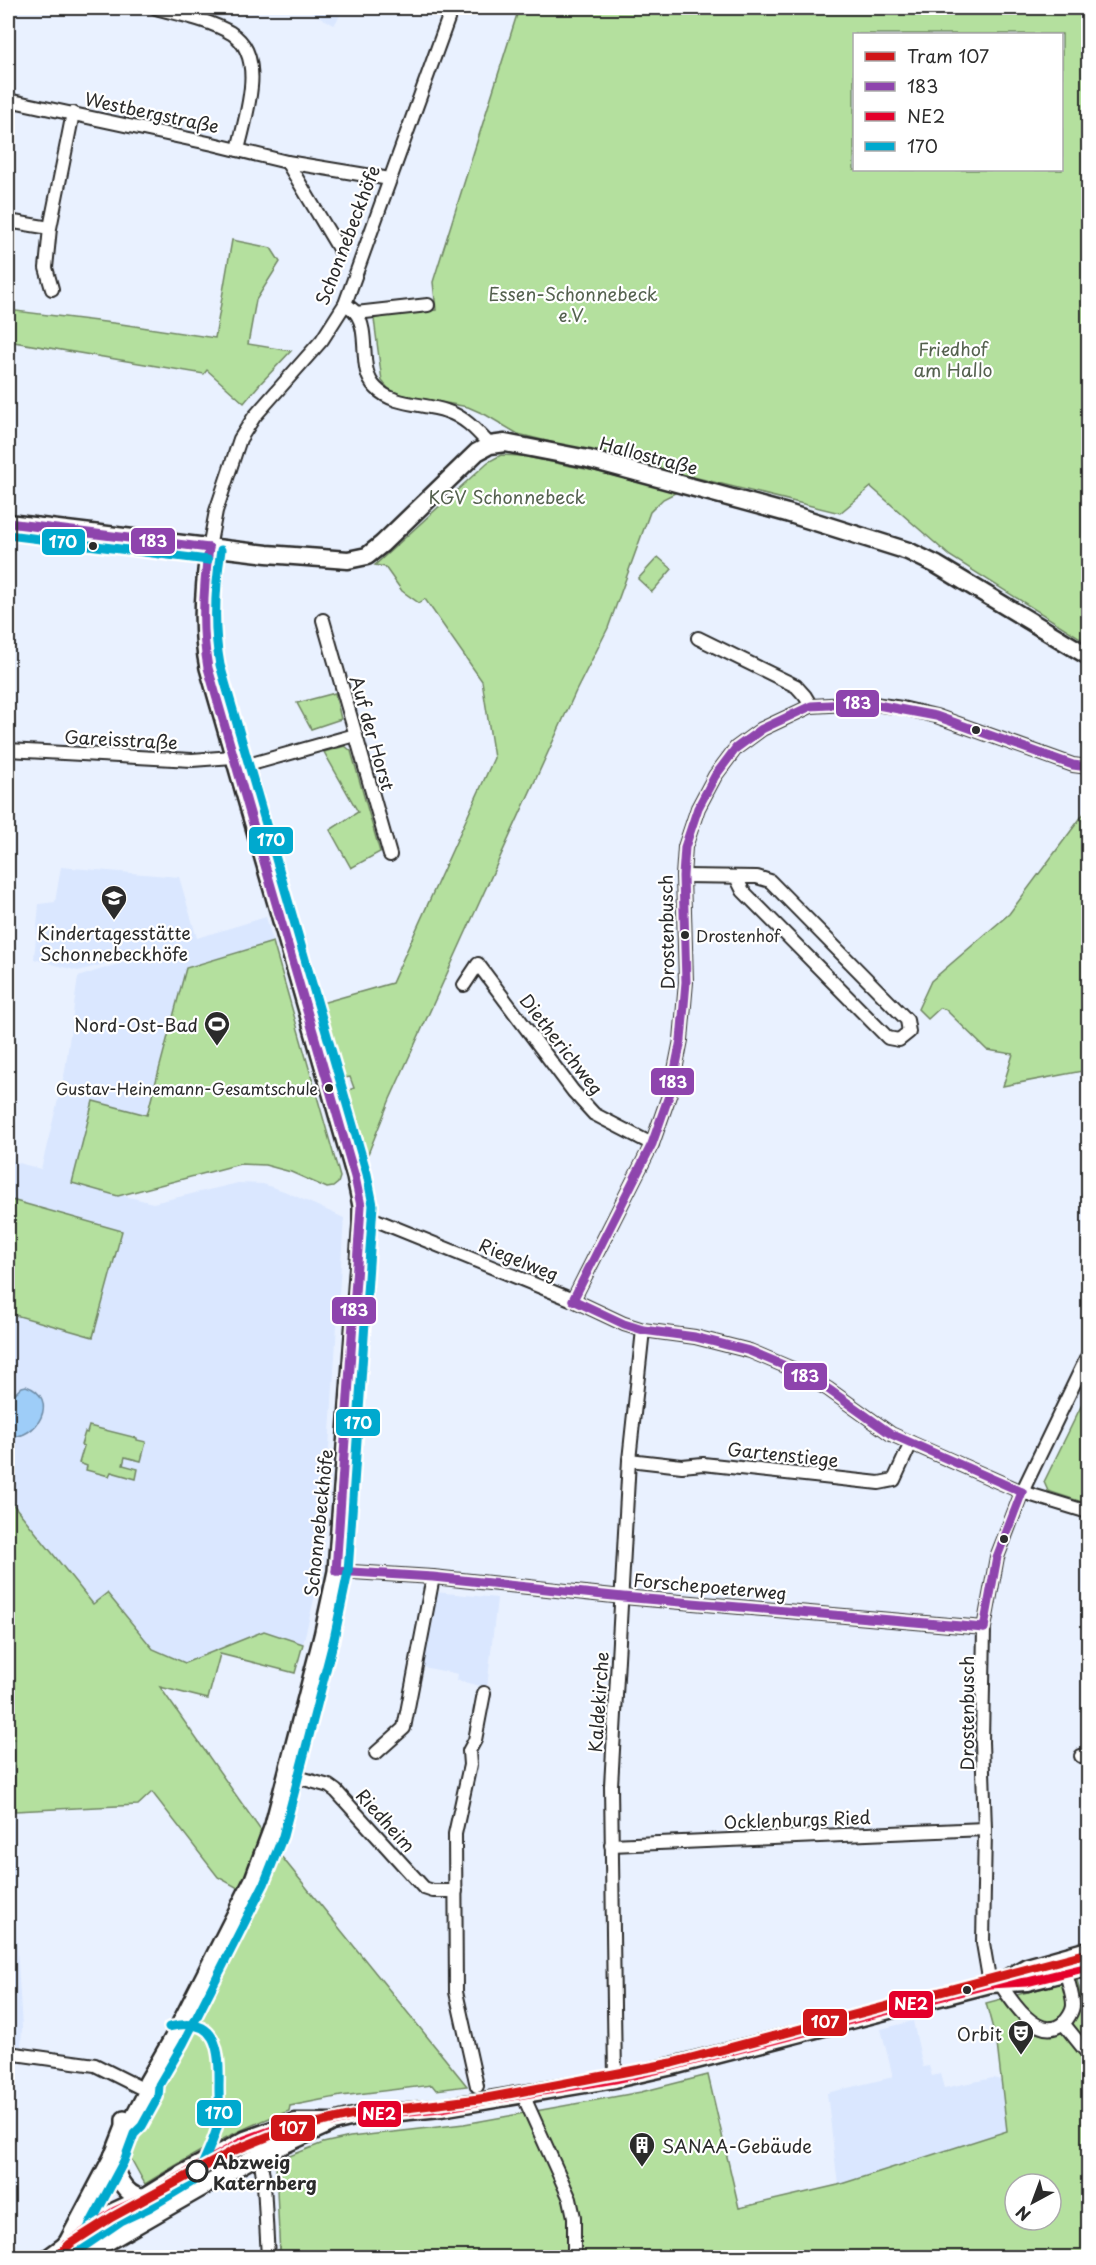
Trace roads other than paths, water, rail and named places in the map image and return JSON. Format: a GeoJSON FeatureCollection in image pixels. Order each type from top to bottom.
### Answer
{"type":"FeatureCollection","features":[{"type":"Feature","properties":{"kind":"main road","name":"Hallostraße"},"geometry":{"type":"LineString","coordinates":[[490,445],[505,443],[520,445],[639,472],[798,516],[900,548],[937,565],[1089,656]]}},
{"type":"Feature","properties":{"kind":"main road"},"geometry":{"type":"LineString","coordinates":[[8,523],[209,548],[348,560],[367,556],[382,544],[477,452],[490,445]]}},
{"type":"Feature","properties":{"kind":"main road"},"geometry":{"type":"LineString","coordinates":[[995,1983],[1026,1967],[1089,1950]]}},
{"type":"Feature","properties":{"kind":"main road"},"geometry":{"type":"LineString","coordinates":[[62,2251],[116,2211],[143,2198],[182,2174],[257,2135],[294,2122],[333,2121],[358,2116],[483,2102],[615,2079],[995,1983],[1027,1982],[1089,1967]]}},
{"type":"Feature","properties":{"kind":"main road"},"geometry":{"type":"LineString","coordinates":[[79,2258],[178,2199],[261,2154],[333,2121]]}},
{"type":"Feature","properties":{"kind":"main road"},"geometry":{"type":"LineString","coordinates":[[112,2155],[116,2172],[126,2190],[136,2197],[143,2198]]}},
{"type":"Feature","properties":{"kind":"street"},"geometry":{"type":"LineString","coordinates":[[156,8],[233,34],[247,50],[251,65],[250,91],[238,150]]}},
{"type":"Feature","properties":{"kind":"street","name":"Schonnebeckhöfe"},"geometry":{"type":"LineString","coordinates":[[62,2251],[124,2127],[132,2120],[147,2091],[143,2084],[172,2039],[261,1862],[273,1826],[322,1636],[336,1571],[362,1214],[356,1177],[203,646],[206,569],[216,511],[240,439],[254,417],[322,340],[345,304],[452,8]]}},
{"type":"Feature","properties":{"kind":"street","name":"Westbergstraße"},"geometry":{"type":"LineString","coordinates":[[8,100],[287,162],[390,178]]}},
{"type":"Feature","properties":{"kind":"street"},"geometry":{"type":"LineString","coordinates":[[52,289],[46,268],[51,228],[74,113]]}},
{"type":"Feature","properties":{"kind":"street"},"geometry":{"type":"LineString","coordinates":[[287,162],[339,249]]}},
{"type":"Feature","properties":{"kind":"street"},"geometry":{"type":"LineString","coordinates":[[8,221],[51,228]]}},
{"type":"Feature","properties":{"kind":"street"},"geometry":{"type":"LineString","coordinates":[[345,304],[356,313],[363,331],[369,377],[374,387],[392,399],[448,411],[471,424],[490,445]]}},
{"type":"Feature","properties":{"kind":"street"},"geometry":{"type":"LineString","coordinates":[[356,313],[428,305]]}},
{"type":"Feature","properties":{"kind":"street","name":"Auf der Horst"},"geometry":{"type":"LineString","coordinates":[[323,620],[390,855]]}},
{"type":"Feature","properties":{"kind":"street"},"geometry":{"type":"LineString","coordinates":[[698,638],[796,686],[811,706]]}},
{"type":"Feature","properties":{"kind":"street","name":"Drostenbusch"},"geometry":{"type":"LineString","coordinates":[[573,1300],[652,1144],[671,1090],[681,1040],[686,982],[683,861],[688,836],[698,808],[719,771],[736,748],[762,729],[811,706],[867,703],[936,716],[1073,765],[1089,767]]}},
{"type":"Feature","properties":{"kind":"street"},"geometry":{"type":"LineString","coordinates":[[235,762],[355,735]]}},
{"type":"Feature","properties":{"kind":"street","name":"Gareisstraße"},"geometry":{"type":"LineString","coordinates":[[8,750],[235,762]]}},
{"type":"Feature","properties":{"kind":"street"},"geometry":{"type":"LineString","coordinates":[[683,876],[757,877],[770,881],[907,1020],[909,1032],[899,1040],[888,1038],[743,891],[736,877]]}},
{"type":"Feature","properties":{"kind":"street","name":"Dietherichweg"},"geometry":{"type":"LineString","coordinates":[[464,985],[478,964],[573,1091],[594,1114],[652,1144]]}},
{"type":"Feature","properties":{"kind":"street","name":"Riegelweg"},"geometry":{"type":"LineString","coordinates":[[362,1214],[573,1300],[624,1324],[643,1330],[695,1337],[750,1351],[790,1368],[828,1389],[891,1434],[1022,1492],[1089,1512]]}},
{"type":"Feature","properties":{"kind":"street","name":"Kaldekirche"},"geometry":{"type":"LineString","coordinates":[[615,2079],[611,1786],[629,1460],[643,1330]]}},
{"type":"Feature","properties":{"kind":"street","name":"Drostenbusch"},"geometry":{"type":"LineString","coordinates":[[995,1983],[983,1943],[984,1628],[997,1557],[1022,1492],[1089,1355]]}},
{"type":"Feature","properties":{"kind":"street","name":"Gartenstiege"},"geometry":{"type":"LineString","coordinates":[[629,1460],[682,1466],[703,1464],[879,1483],[894,1480],[911,1443]]}},
{"type":"Feature","properties":{"kind":"street","name":"Forschepoeterweg"},"geometry":{"type":"LineString","coordinates":[[336,1571],[434,1577],[623,1597],[984,1628]]}},
{"type":"Feature","properties":{"kind":"street"},"geometry":{"type":"LineString","coordinates":[[376,1753],[404,1728],[434,1577]]}},
{"type":"Feature","properties":{"kind":"street"},"geometry":{"type":"LineString","coordinates":[[477,2086],[456,1992],[455,1834],[470,1765],[469,1751],[476,1740],[484,1693]]}},
{"type":"Feature","properties":{"kind":"street","name":"Riedheim"},"geometry":{"type":"LineString","coordinates":[[286,1774],[329,1786],[336,1791],[424,1888],[433,1891],[456,1891]]}},
{"type":"Feature","properties":{"kind":"street","name":"Ocklenburgs Ried"},"geometry":{"type":"LineString","coordinates":[[611,1845],[985,1829]]}},
{"type":"Feature","properties":{"kind":"street"},"geometry":{"type":"LineString","coordinates":[[995,1983],[1027,2020],[1047,2029],[1054,2029],[1064,2024],[1073,2006],[1066,1972]]}},
{"type":"Feature","properties":{"kind":"street"},"geometry":{"type":"LineString","coordinates":[[1064,2024],[1089,2054]]}},
{"type":"Feature","properties":{"kind":"street"},"geometry":{"type":"LineString","coordinates":[[8,2053],[95,2065],[143,2084]]}},
{"type":"Feature","properties":{"kind":"street"},"geometry":{"type":"LineString","coordinates":[[523,2095],[570,2199],[574,2217],[574,2258]]}},
{"type":"Feature","properties":{"kind":"street"},"geometry":{"type":"LineString","coordinates":[[257,2135],[264,2183],[268,2258]]}},
{"type":"Feature","properties":{"kind":"street"},"geometry":{"type":"LineString","coordinates":[[47,2258],[62,2251]]}},
{"type":"Feature","properties":{"kind":"water"},"geometry":{"type":"Polygon","coordinates":[[[26,1386],[36,1392],[42,1400],[41,1417],[36,1426],[28,1432],[19,1436],[8,1436],[8,1398],[26,1386]]]}},
{"type":"Feature","properties":{"kind":"tram line","name":"107"},"geometry":{"type":"LineString","coordinates":[[56,2258],[70,2244],[112,2217],[235,2150],[284,2130],[358,2114],[487,2098],[672,2063],[1088,1953]]}},
{"type":"Feature","properties":{"kind":"tram line"},"geometry":{"type":"LineString","coordinates":[[65,2258],[72,2254]]}},
{"type":"Feature","properties":{"kind":"place","name":"Kindertagesstätte Schonnebeckhöfe"},"geometry":{"type":"Point","coordinates":[114,921]}},
{"type":"Feature","properties":{"kind":"place","name":"Drostenhof"},"geometry":{"type":"Point","coordinates":[685,935]}},
{"type":"Feature","properties":{"kind":"place","name":"Nord-Ost-Bad"},"geometry":{"type":"Point","coordinates":[217,1047]}},
{"type":"Feature","properties":{"kind":"place","name":"Gustav-Heinemann-Gesamtschule"},"geometry":{"type":"Point","coordinates":[329,1088]}},
{"type":"Feature","properties":{"kind":"place","name":"Orbit"},"geometry":{"type":"Point","coordinates":[1021,2056]}},
{"type":"Feature","properties":{"kind":"place","name":"SANAA-Gebäude"},"geometry":{"type":"Point","coordinates":[642,2168]}},
{"type":"Feature","properties":{"kind":"place","name":"Abzweig Katernberg"},"geometry":{"type":"Point","coordinates":[197,2171]}},
{"type":"Feature","properties":{"kind":"park label","name":"Essen-Schonnebeck e.V."},"geometry":{"type":"Point","coordinates":[573,303]}},
{"type":"Feature","properties":{"kind":"park label","name":"Friedhof am Hallo"},"geometry":{"type":"Point","coordinates":[953,358]}},
{"type":"Feature","properties":{"kind":"park label","name":"KGV Schonnebeck"},"geometry":{"type":"Point","coordinates":[507,496]}}]}
